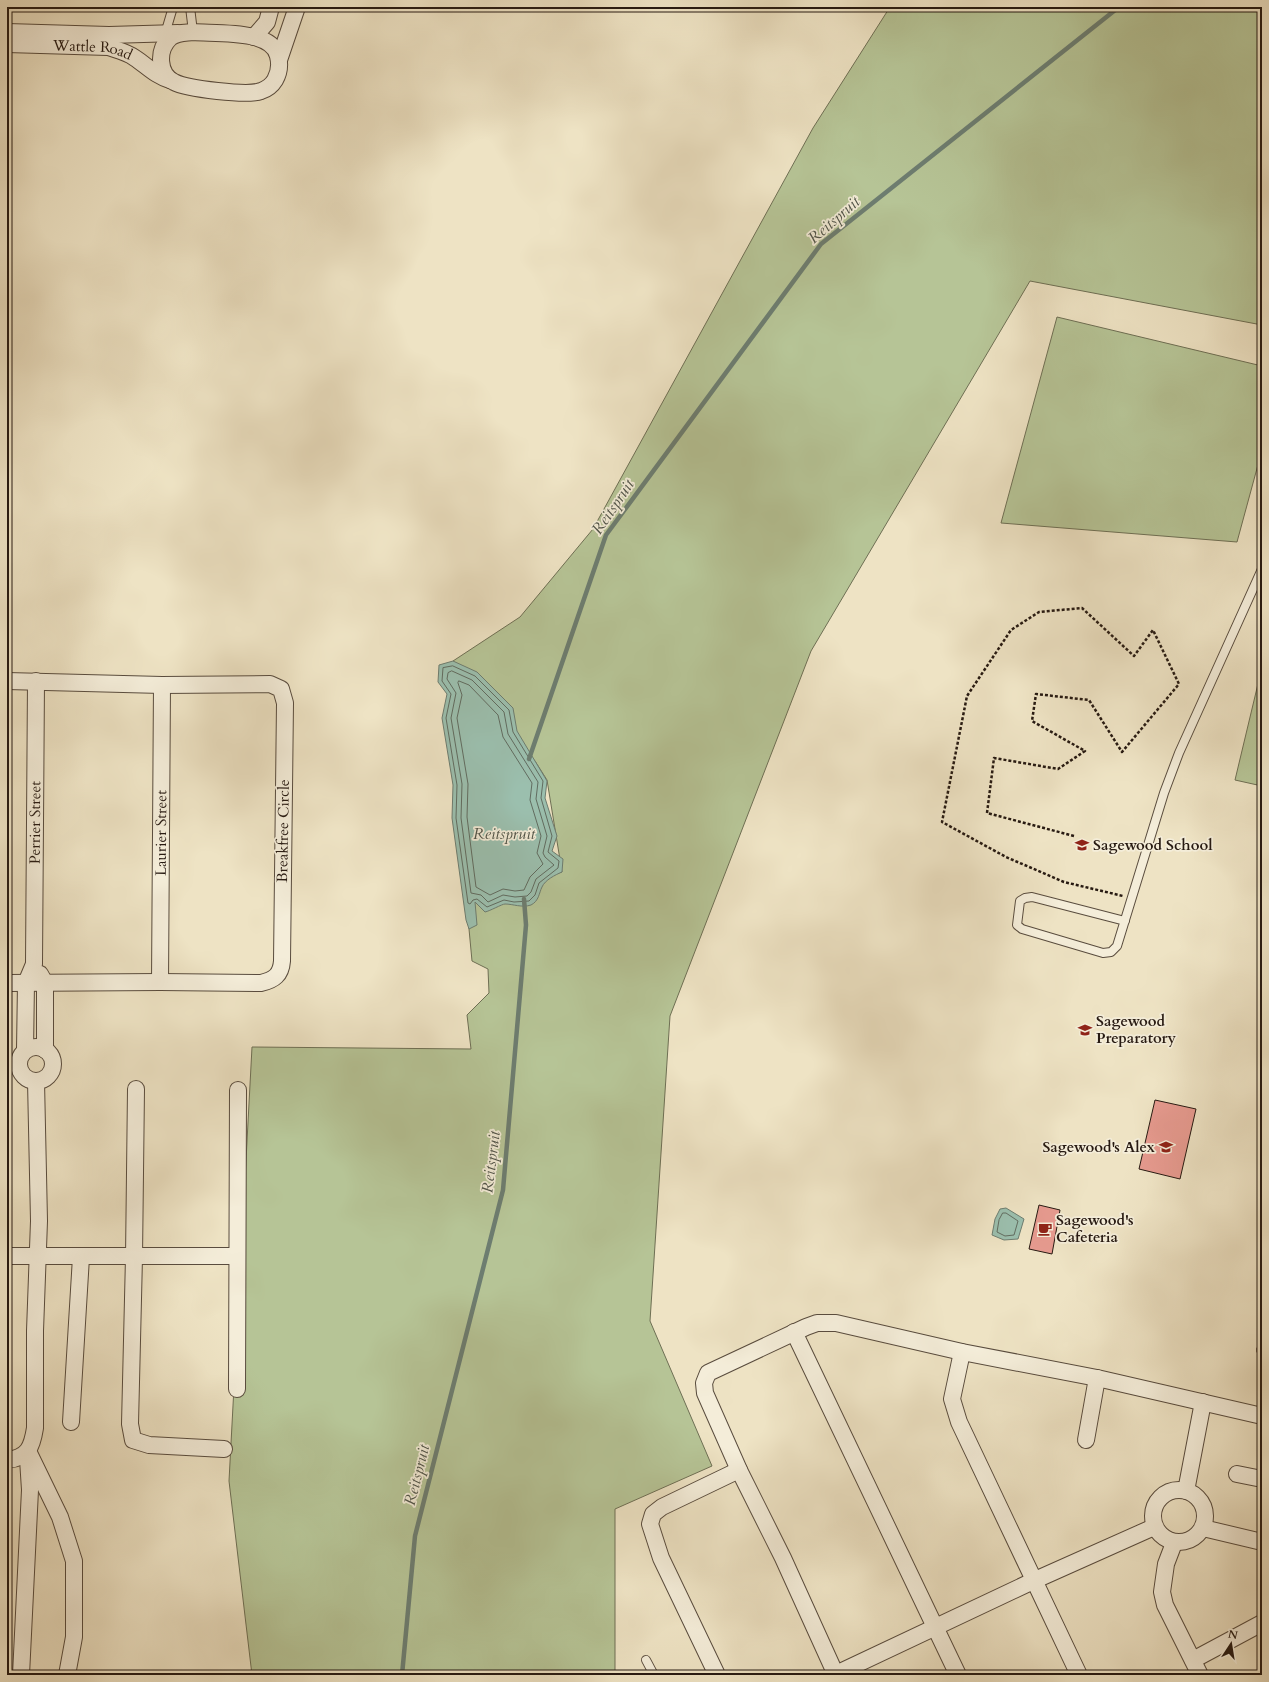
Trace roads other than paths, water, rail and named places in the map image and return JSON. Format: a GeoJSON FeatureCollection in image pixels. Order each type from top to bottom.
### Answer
{"type":"FeatureCollection","features":[{"type":"Feature","properties":{"kind":"street"},"geometry":{"type":"LineString","coordinates":[[254,37],[267,22],[271,7]]}},
{"type":"Feature","properties":{"kind":"street"},"geometry":{"type":"LineString","coordinates":[[279,60],[297,7]]}},
{"type":"Feature","properties":{"kind":"street","name":"Wattle Road"},"geometry":{"type":"LineString","coordinates":[[7,32],[109,35],[179,33],[254,37],[261,38],[272,44],[277,51],[279,60],[276,78],[271,85],[264,91],[246,93],[187,87],[152,72],[134,57],[122,51],[108,47],[7,44]]}},
{"type":"Feature","properties":{"kind":"street"},"geometry":{"type":"LineString","coordinates":[[170,80],[161,65],[161,56],[164,46],[170,38],[179,33]]}},
{"type":"Feature","properties":{"kind":"street","name":"Breakfree Circle"},"geometry":{"type":"LineString","coordinates":[[7,681],[162,685],[270,684],[281,689],[283,695],[284,718],[282,961],[279,974],[271,980],[261,983],[7,983]]}},
{"type":"Feature","properties":{"kind":"street","name":"Perrier Street"},"geometry":{"type":"LineString","coordinates":[[25,1050],[26,983],[34,964],[36,681]]}},
{"type":"Feature","properties":{"kind":"street","name":"Laurier Street"},"geometry":{"type":"LineString","coordinates":[[160,982],[162,685]]}},
{"type":"Feature","properties":{"kind":"street"},"geometry":{"type":"LineString","coordinates":[[34,964],[45,983],[45,1050]]}},
{"type":"Feature","properties":{"kind":"street"},"geometry":{"type":"LineString","coordinates":[[35,1047],[45,1050],[52,1058],[52,1069],[46,1078],[36,1081],[29,1080],[20,1072],[18,1066],[19,1060],[25,1050],[35,1047]]}},
{"type":"Feature","properties":{"kind":"street"},"geometry":{"type":"LineString","coordinates":[[7,1460],[20,1456],[28,1451],[33,1443],[35,1428],[35,1331],[38,1255],[36,1081]]}},
{"type":"Feature","properties":{"kind":"street"},"geometry":{"type":"LineString","coordinates":[[136,1089],[130,1424],[133,1440],[149,1445],[224,1449]]}},
{"type":"Feature","properties":{"kind":"street"},"geometry":{"type":"LineString","coordinates":[[236,1389],[238,1090]]}},
{"type":"Feature","properties":{"kind":"street"},"geometry":{"type":"LineString","coordinates":[[7,1256],[237,1256]]}},
{"type":"Feature","properties":{"kind":"street"},"geometry":{"type":"LineString","coordinates":[[71,1422],[82,1257]]}},
{"type":"Feature","properties":{"kind":"street"},"geometry":{"type":"LineString","coordinates":[[1154,1526],[1032,1581],[835,1675],[783,1558],[739,1470],[705,1393],[704,1383],[708,1373],[794,1332],[817,1323],[836,1323],[962,1352],[1097,1378],[1262,1416]]}},
{"type":"Feature","properties":{"kind":"street"},"geometry":{"type":"LineString","coordinates":[[794,1332],[958,1675]]}},
{"type":"Feature","properties":{"kind":"street"},"geometry":{"type":"LineString","coordinates":[[962,1352],[953,1390],[952,1399],[955,1411],[1032,1581],[1079,1675]]}},
{"type":"Feature","properties":{"kind":"street"},"geometry":{"type":"LineString","coordinates":[[1086,1440],[1097,1378]]}},
{"type":"Feature","properties":{"kind":"street"},"geometry":{"type":"LineString","coordinates":[[1186,1491],[1203,1402]]}},
{"type":"Feature","properties":{"kind":"street"},"geometry":{"type":"LineString","coordinates":[[21,1675],[30,1490],[28,1451]]}},
{"type":"Feature","properties":{"kind":"street"},"geometry":{"type":"LineString","coordinates":[[28,1451],[60,1517],[74,1561],[74,1637],[67,1675]]}},
{"type":"Feature","properties":{"kind":"street"},"geometry":{"type":"LineString","coordinates":[[717,1675],[660,1558],[650,1524],[653,1514],[662,1507],[739,1470]]}},
{"type":"Feature","properties":{"kind":"street"},"geometry":{"type":"LineString","coordinates":[[1237,1474],[1262,1479]]}},
{"type":"Feature","properties":{"kind":"street"},"geometry":{"type":"LineString","coordinates":[[1178,1490],[1193,1494],[1203,1506],[1205,1513],[1203,1528],[1198,1535],[1191,1540],[1183,1543],[1166,1540],[1159,1534],[1154,1526],[1152,1518],[1156,1502],[1169,1491],[1178,1490]]}},
{"type":"Feature","properties":{"kind":"street"},"geometry":{"type":"LineString","coordinates":[[1203,1528],[1262,1542]]}},
{"type":"Feature","properties":{"kind":"street"},"geometry":{"type":"LineString","coordinates":[[1174,1542],[1166,1564],[1162,1592],[1165,1605],[1200,1675]]}},
{"type":"Feature","properties":{"kind":"street"},"geometry":{"type":"LineString","coordinates":[[1193,1660],[1262,1623]]}},
{"type":"Feature","properties":{"kind":"lane"},"geometry":{"type":"LineString","coordinates":[[173,7],[179,33]]}},
{"type":"Feature","properties":{"kind":"lane"},"geometry":{"type":"LineString","coordinates":[[179,33],[190,7]]}},
{"type":"Feature","properties":{"kind":"lane"},"geometry":{"type":"LineString","coordinates":[[1125,921],[1032,897],[1024,898],[1020,901],[1017,925],[1022,929],[1103,953],[1111,952],[1117,946],[1125,921],[1164,793],[1179,754],[1262,569]]}},
{"type":"Feature","properties":{"kind":"lane"},"geometry":{"type":"LineString","coordinates":[[646,1660],[654,1675]]}},
{"type":"Feature","properties":{"kind":"water","name":"Reitspruit"},"geometry":{"type":"Polygon","coordinates":[[[453,661],[477,672],[513,708],[517,731],[547,781],[545,798],[557,836],[552,851],[563,859],[562,872],[545,882],[537,899],[531,905],[521,906],[505,904],[485,912],[475,902],[477,925],[469,929],[466,920],[452,818],[453,785],[442,718],[447,694],[438,682],[439,665],[453,661]]]}},
{"type":"Feature","properties":{"kind":"water"},"geometry":{"type":"Polygon","coordinates":[[[1006,1208],[1024,1219],[1018,1239],[1004,1240],[992,1235],[995,1219],[1000,1209],[1006,1208]]]}},
{"type":"Feature","properties":{"kind":"waterway","name":"Reitspruit"},"geometry":{"type":"LineString","coordinates":[[529,759],[606,535],[821,244],[1119,7]]}},
{"type":"Feature","properties":{"kind":"waterway","name":"Reitspruit"},"geometry":{"type":"LineString","coordinates":[[402,1675],[415,1536],[503,1190],[526,925],[524,899]]}},
{"type":"Feature","properties":{"kind":"place","name":"Sagewood School"},"geometry":{"type":"Point","coordinates":[1082,845]}},
{"type":"Feature","properties":{"kind":"place","name":"Sagewood Preparatory"},"geometry":{"type":"Point","coordinates":[1085,1030]}},
{"type":"Feature","properties":{"kind":"place","name":"Sagewood's Alex"},"geometry":{"type":"Point","coordinates":[1166,1147]}},
{"type":"Feature","properties":{"kind":"place","name":"Sagewood's Cafeteria"},"geometry":{"type":"Point","coordinates":[1045,1229]}}]}
